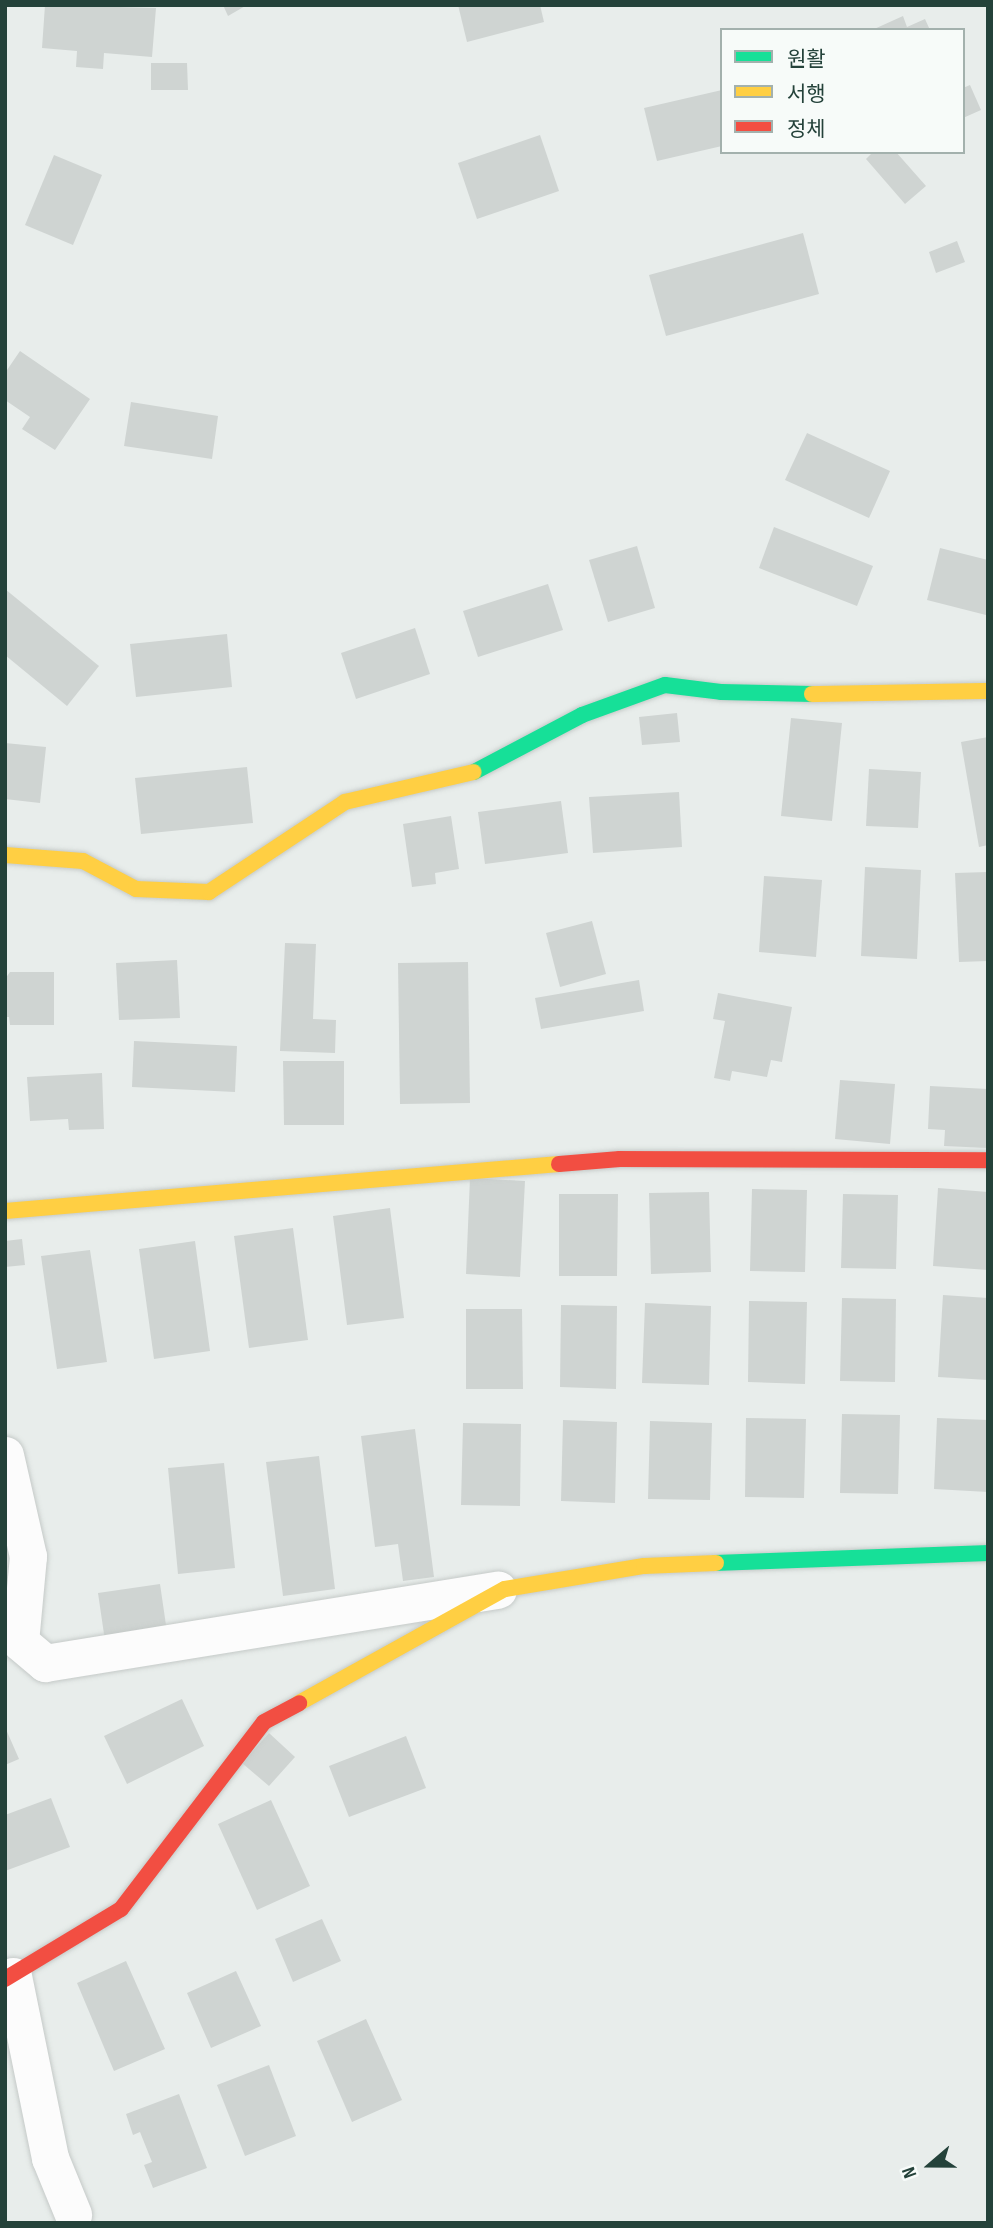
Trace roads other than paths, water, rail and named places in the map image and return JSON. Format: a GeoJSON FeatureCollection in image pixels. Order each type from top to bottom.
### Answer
{"type":"FeatureCollection","features":[{"type":"Feature","properties":{"kind":"street"},"geometry":{"type":"LineString","coordinates":[[5,855],[83,861],[136,889],[209,892],[345,802],[470,774],[582,715],[665,685],[721,692],[873,695],[988,691]]}},
{"type":"Feature","properties":{"kind":"street"},"geometry":{"type":"LineString","coordinates":[[5,1211],[620,1159],[988,1160]]}},
{"type":"Feature","properties":{"kind":"street"},"geometry":{"type":"LineString","coordinates":[[5,1455],[28,1556],[20,1642],[45,1663],[644,1566],[988,1553]]}},
{"type":"Feature","properties":{"kind":"street"},"geometry":{"type":"LineString","coordinates":[[73,2214],[50,2158],[9,1977],[121,1909],[264,1722],[505,1589]]}}]}
